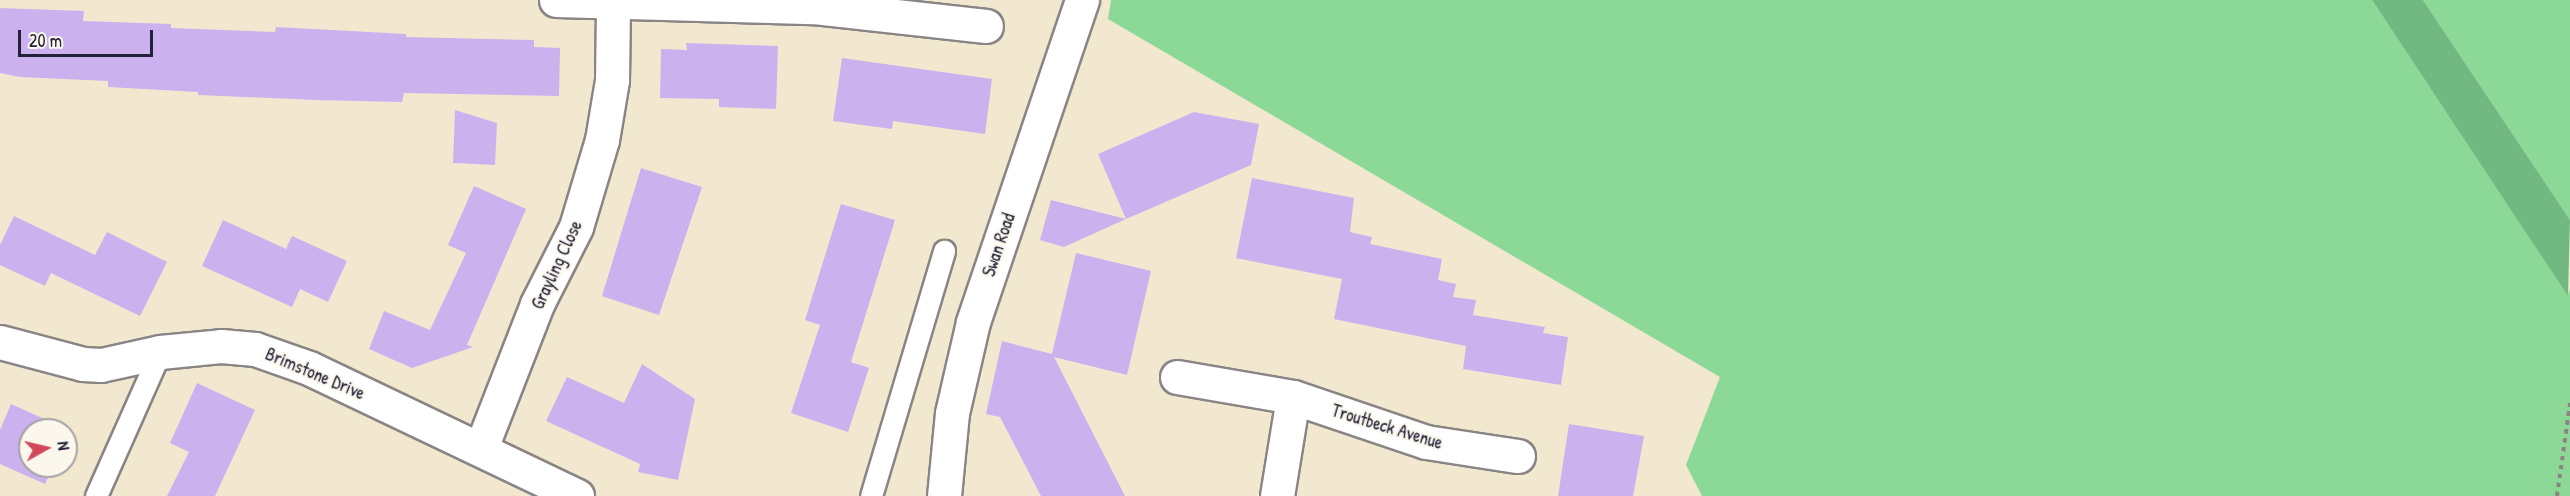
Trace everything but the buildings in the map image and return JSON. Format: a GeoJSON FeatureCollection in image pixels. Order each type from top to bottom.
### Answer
{"type":"FeatureCollection","features":[{"type":"Feature","properties":{"kind":"street"},"geometry":{"type":"LineString","coordinates":[[556,0],[613,4],[814,7],[986,26]]}},
{"type":"Feature","properties":{"kind":"street","name":"Swan Road"},"geometry":{"type":"LineString","coordinates":[[944,496],[952,413],[973,322],[1082,0]]}},
{"type":"Feature","properties":{"kind":"street","name":"Grayling Close"},"geometry":{"type":"LineString","coordinates":[[481,448],[537,304],[580,216],[602,140],[612,80],[613,4]]}},
{"type":"Feature","properties":{"kind":"street","name":"Brimstone Drive"},"geometry":{"type":"LineString","coordinates":[[0,342],[83,364],[101,364],[160,352],[221,346],[282,357],[481,448],[534,488],[577,496]]}},
{"type":"Feature","properties":{"kind":"street","name":"Troutbeck Avenue"},"geometry":{"type":"LineString","coordinates":[[1178,377],[1293,397],[1426,442],[1518,456]]}},
{"type":"Feature","properties":{"kind":"street"},"geometry":{"type":"LineString","coordinates":[[1277,496],[1293,397]]}},
{"type":"Feature","properties":{"kind":"lane"},"geometry":{"type":"LineString","coordinates":[[872,496],[944,251]]}},
{"type":"Feature","properties":{"kind":"lane"},"geometry":{"type":"LineString","coordinates":[[96,496],[160,352]]}},
{"type":"Feature","properties":{"kind":"path"},"geometry":{"type":"LineString","coordinates":[[2557,496],[2570,403]]}},
{"type":"Feature","properties":{"kind":"green space"},"geometry":{"type":"Polygon","coordinates":[[[1111,0],[2372,0],[2568,295],[2570,289],[2570,496],[1702,496],[1686,465],[1720,377],[1108,19],[1111,0]]]}},
{"type":"Feature","properties":{"kind":"green space"},"geometry":{"type":"Polygon","coordinates":[[[2372,0],[2423,0],[2570,220],[2568,296],[2372,0]]]}},
{"type":"Feature","properties":{"kind":"green space"},"geometry":{"type":"Polygon","coordinates":[[[2423,0],[2570,0],[2570,220],[2423,0]]]}}]}
